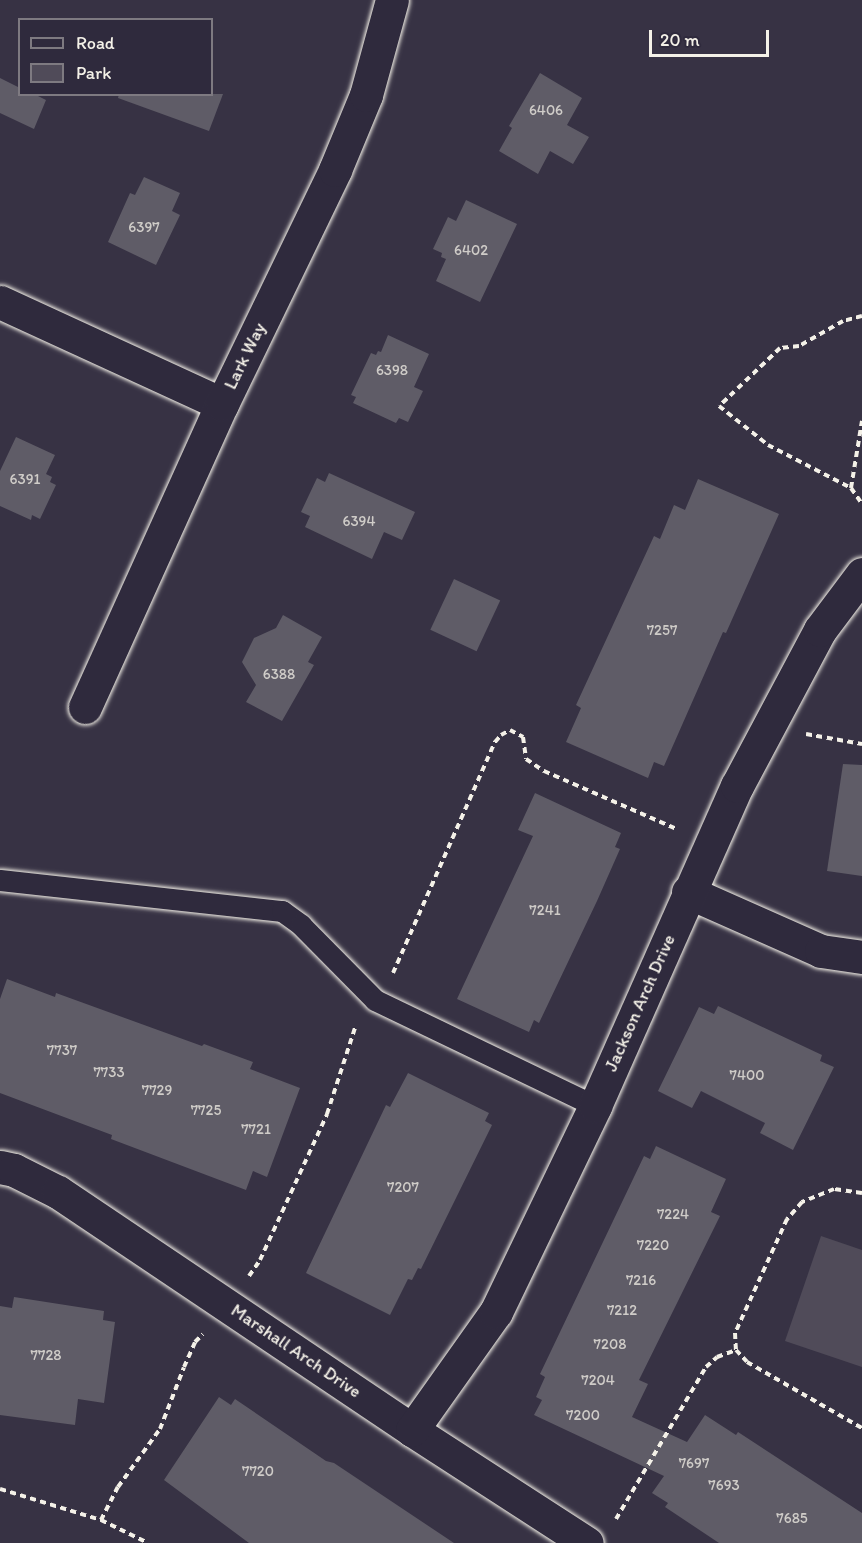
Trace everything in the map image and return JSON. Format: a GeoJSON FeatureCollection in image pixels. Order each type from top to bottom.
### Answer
{"type":"FeatureCollection","features":[{"type":"Feature","properties":{"kind":"street","name":"Lark Way"},"geometry":{"type":"LineString","coordinates":[[85,707],[222,404],[339,159],[366,95],[392,0]]}},
{"type":"Feature","properties":{"kind":"street"},"geometry":{"type":"LineString","coordinates":[[0,303],[222,404]]}},
{"type":"Feature","properties":{"kind":"street","name":"Jackson Arch Drive"},"geometry":{"type":"LineString","coordinates":[[412,1430],[496,1312],[595,1106],[710,844],[820,630],[862,574]]}},
{"type":"Feature","properties":{"kind":"street"},"geometry":{"type":"LineString","coordinates":[[688,892],[821,951],[862,957]]}},
{"type":"Feature","properties":{"kind":"street","name":"Marshall Arch Drive"},"geometry":{"type":"LineString","coordinates":[[0,1167],[14,1170],[58,1192],[412,1430],[587,1543]]}},
{"type":"Feature","properties":{"kind":"lane"},"geometry":{"type":"LineString","coordinates":[[0,880],[282,911],[301,925],[375,1000],[595,1106]]}},
{"type":"Feature","properties":{"kind":"path"},"geometry":{"type":"LineString","coordinates":[[862,316],[843,321],[799,346],[780,348],[719,406],[768,445],[851,488],[862,504]]}},
{"type":"Feature","properties":{"kind":"path"},"geometry":{"type":"LineString","coordinates":[[851,488],[862,421]]}},
{"type":"Feature","properties":{"kind":"path"},"geometry":{"type":"LineString","coordinates":[[771,722],[813,736],[862,744]]}},
{"type":"Feature","properties":{"kind":"path"},"geometry":{"type":"LineString","coordinates":[[101,1520],[118,1487],[160,1429],[195,1342],[227,1305],[260,1260],[327,1114],[361,1012],[375,1000],[391,977],[495,742],[501,735],[510,730],[523,737],[526,759],[544,771],[710,844]]}},
{"type":"Feature","properties":{"kind":"path"},"geometry":{"type":"LineString","coordinates":[[862,1193],[834,1189],[802,1202],[788,1219],[735,1333],[736,1350],[760,1371],[862,1428]]}},
{"type":"Feature","properties":{"kind":"path"},"geometry":{"type":"LineString","coordinates":[[614,1523],[706,1367],[717,1357],[736,1350]]}},
{"type":"Feature","properties":{"kind":"path"},"geometry":{"type":"LineString","coordinates":[[0,1489],[101,1520],[148,1543]]}},
{"type":"Feature","properties":{"kind":"green space"},"geometry":{"type":"Polygon","coordinates":[[[821,1236],[862,1250],[862,1367],[785,1341],[821,1236]]]}},
{"type":"Feature","properties":{"kind":"building"},"geometry":{"type":"Polygon","coordinates":[[[540,73],[582,98],[567,125],[589,137],[573,164],[550,151],[538,174],[499,151],[512,128],[509,126],[540,73]]]}},
{"type":"Feature","properties":{"kind":"building"},"geometry":{"type":"Polygon","coordinates":[[[0,78],[18,87],[18,96],[38,96],[46,100],[34,129],[0,113],[0,78]]]}},
{"type":"Feature","properties":{"kind":"building"},"geometry":{"type":"Polygon","coordinates":[[[213,94],[223,94],[209,131],[118,98],[118,96],[213,96],[213,94]]]}},
{"type":"Feature","properties":{"kind":"building"},"geometry":{"type":"Polygon","coordinates":[[[144,177],[180,193],[172,211],[180,215],[156,265],[108,242],[130,193],[135,195],[144,177]]]}},
{"type":"Feature","properties":{"kind":"building"},"geometry":{"type":"Polygon","coordinates":[[[466,200],[517,224],[480,302],[436,281],[446,259],[441,257],[442,253],[433,249],[448,217],[456,221],[466,200]]]}},
{"type":"Feature","properties":{"kind":"building"},"geometry":{"type":"Polygon","coordinates":[[[388,335],[429,354],[414,387],[423,391],[408,422],[399,418],[396,423],[353,403],[356,397],[351,395],[371,353],[376,355],[378,351],[381,352],[388,335]]]}},
{"type":"Feature","properties":{"kind":"building"},"geometry":{"type":"Polygon","coordinates":[[[16,437],[55,455],[46,474],[52,477],[50,482],[56,485],[40,519],[32,515],[31,520],[0,506],[0,471],[16,437]]]}},
{"type":"Feature","properties":{"kind":"building"},"geometry":{"type":"Polygon","coordinates":[[[329,473],[415,512],[402,540],[384,532],[372,559],[305,527],[310,516],[301,512],[317,478],[325,482],[329,473]]]}},
{"type":"Feature","properties":{"kind":"building"},"geometry":{"type":"Polygon","coordinates":[[[698,479],[779,514],[726,633],[723,632],[664,766],[654,762],[648,778],[566,742],[581,708],[576,705],[654,536],[660,539],[674,505],[685,510],[698,479]]]}},
{"type":"Feature","properties":{"kind":"building"},"geometry":{"type":"Polygon","coordinates":[[[454,579],[500,601],[477,651],[430,630],[454,579]]]}},
{"type":"Feature","properties":{"kind":"building"},"geometry":{"type":"Polygon","coordinates":[[[283,615],[322,637],[308,662],[314,665],[282,721],[246,702],[256,685],[242,662],[254,638],[276,628],[283,615]]]}},
{"type":"Feature","properties":{"kind":"building"},"geometry":{"type":"Polygon","coordinates":[[[843,764],[862,765],[862,876],[827,871],[843,764]]]}},
{"type":"Feature","properties":{"kind":"building"},"geometry":{"type":"Polygon","coordinates":[[[535,793],[621,833],[615,847],[620,849],[597,901],[539,1023],[534,1020],[529,1032],[457,999],[533,836],[518,830],[535,793]]]}},
{"type":"Feature","properties":{"kind":"building"},"geometry":{"type":"Polygon","coordinates":[[[7,979],[55,997],[56,993],[253,1062],[250,1069],[300,1088],[267,1177],[253,1171],[246,1190],[111,1139],[112,1135],[0,1093],[0,999],[7,979]]]}},
{"type":"Feature","properties":{"kind":"building"},"geometry":{"type":"Polygon","coordinates":[[[718,1006],[822,1055],[820,1061],[834,1067],[793,1150],[760,1133],[765,1123],[701,1091],[692,1108],[658,1091],[699,1007],[714,1014],[718,1006]]]}},
{"type":"Feature","properties":{"kind":"building"},"geometry":{"type":"Polygon","coordinates":[[[408,1073],[489,1113],[485,1121],[492,1125],[421,1269],[418,1268],[412,1280],[408,1279],[390,1315],[306,1273],[386,1105],[390,1107],[408,1073]]]}},
{"type":"Feature","properties":{"kind":"building"},"geometry":{"type":"Polygon","coordinates":[[[656,1146],[726,1179],[711,1212],[720,1216],[639,1380],[648,1384],[632,1417],[687,1442],[705,1415],[736,1435],[738,1432],[862,1513],[862,1543],[719,1543],[665,1507],[668,1503],[652,1493],[664,1476],[534,1415],[542,1400],[536,1397],[545,1377],[540,1374],[644,1156],[650,1159],[656,1146]]]}},
{"type":"Feature","properties":{"kind":"building"},"geometry":{"type":"Polygon","coordinates":[[[14,1297],[104,1311],[103,1320],[115,1322],[104,1403],[78,1399],[75,1425],[0,1415],[0,1306],[12,1308],[14,1297]]]}},
{"type":"Feature","properties":{"kind":"building"},"geometry":{"type":"Polygon","coordinates":[[[219,1397],[231,1405],[235,1399],[326,1461],[334,1463],[454,1543],[249,1543],[164,1480],[219,1397]]]}}]}
